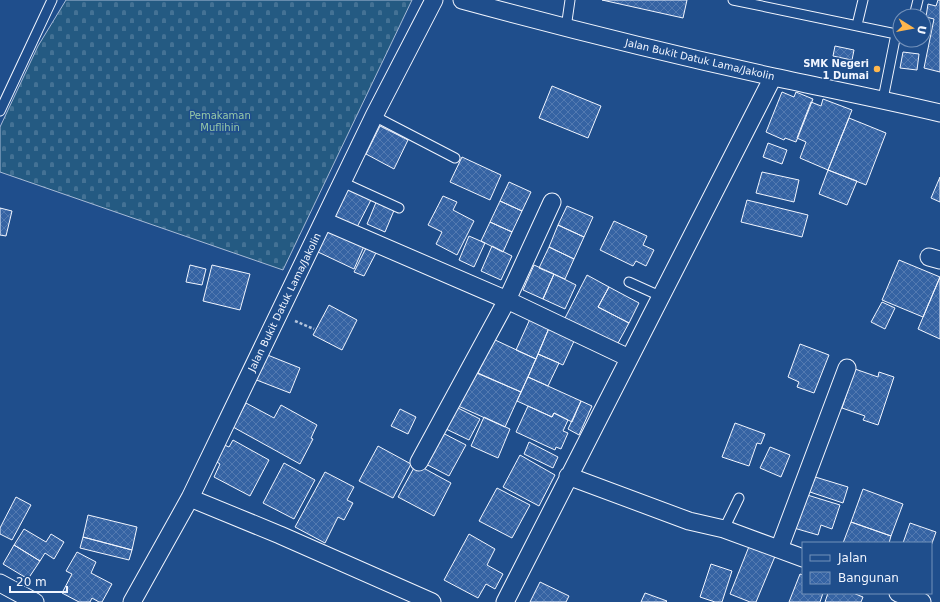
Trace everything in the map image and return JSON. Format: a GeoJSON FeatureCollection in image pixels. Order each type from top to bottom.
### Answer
{"type":"FeatureCollection","features":[{"type":"Feature","properties":{"kind":"street","name":"Jalan Bukit Datuk Lama/Jakolin"},"geometry":{"type":"LineString","coordinates":[[132,602],[190,498],[374,116],[434,0]]}},
{"type":"Feature","properties":{"kind":"street","name":"Jalan Bukit Datuk Lama/Jakolin"},"geometry":{"type":"LineString","coordinates":[[462,0],[566,28],[773,76],[940,112]]}},
{"type":"Feature","properties":{"kind":"street"},"geometry":{"type":"LineString","coordinates":[[505,602],[773,76]]}},
{"type":"Feature","properties":{"kind":"street"},"geometry":{"type":"LineString","coordinates":[[418,462],[507,300],[552,202]]}},
{"type":"Feature","properties":{"kind":"street"},"geometry":{"type":"LineString","coordinates":[[324,221],[507,300],[629,358]]}},
{"type":"Feature","properties":{"kind":"street"},"geometry":{"type":"LineString","coordinates":[[779,549],[847,368]]}},
{"type":"Feature","properties":{"kind":"street"},"geometry":{"type":"LineString","coordinates":[[568,476],[689,521],[724,529],[802,558]]}},
{"type":"Feature","properties":{"kind":"street"},"geometry":{"type":"LineString","coordinates":[[190,498],[432,602]]}},
{"type":"Feature","properties":{"kind":"street"},"geometry":{"type":"LineString","coordinates":[[0,583],[35,602]]}},
{"type":"Feature","properties":{"kind":"street"},"geometry":{"type":"LineString","coordinates":[[901,594],[922,602]]}},
{"type":"Feature","properties":{"kind":"lane"},"geometry":{"type":"LineString","coordinates":[[0,111],[52,0]]}},
{"type":"Feature","properties":{"kind":"lane"},"geometry":{"type":"LineString","coordinates":[[566,28],[570,0]]}},
{"type":"Feature","properties":{"kind":"lane"},"geometry":{"type":"LineString","coordinates":[[733,0],[892,32]]}},
{"type":"Feature","properties":{"kind":"lane"},"geometry":{"type":"LineString","coordinates":[[857,25],[862,0]]}},
{"type":"Feature","properties":{"kind":"lane"},"geometry":{"type":"LineString","coordinates":[[883,99],[895,48]]}},
{"type":"Feature","properties":{"kind":"lane"},"geometry":{"type":"LineString","coordinates":[[374,116],[455,158]]}},
{"type":"Feature","properties":{"kind":"lane"},"geometry":{"type":"LineString","coordinates":[[342,182],[399,208]]}},
{"type":"Feature","properties":{"kind":"lane"},"geometry":{"type":"LineString","coordinates":[[629,282],[660,296]]}},
{"type":"Feature","properties":{"kind":"lane"},"geometry":{"type":"LineString","coordinates":[[724,529],[739,498]]}},
{"type":"Feature","properties":{"kind":"green space","name":"Pemakaman Muflihin"},"geometry":{"type":"Polygon","coordinates":[[[66,0],[412,0],[283,270],[0,172],[0,127],[38,46],[66,0]]]}},
{"type":"Feature","properties":{"kind":"building"},"geometry":{"type":"Polygon","coordinates":[[[602,0],[687,0],[683,18],[602,0]]]}},
{"type":"Feature","properties":{"kind":"building"},"geometry":{"type":"Polygon","coordinates":[[[938,0],[940,0],[940,72],[924,68],[928,48],[932,48],[932,29],[934,19],[932,18],[932,8],[927,8],[928,4],[936,6],[938,0]]]}},
{"type":"Feature","properties":{"kind":"building"},"geometry":{"type":"Polygon","coordinates":[[[835,46],[854,50],[852,60],[833,56],[835,46]]]}},
{"type":"Feature","properties":{"kind":"building"},"geometry":{"type":"Polygon","coordinates":[[[903,52],[919,54],[917,70],[900,68],[903,52]]]}},
{"type":"Feature","properties":{"kind":"building"},"geometry":{"type":"Polygon","coordinates":[[[552,86],[601,106],[588,138],[539,118],[552,86]]]}},
{"type":"Feature","properties":{"kind":"building"},"geometry":{"type":"Polygon","coordinates":[[[782,92],[794,97],[796,92],[813,99],[796,142],[785,138],[784,140],[766,132],[782,92]]]}},
{"type":"Feature","properties":{"kind":"building"},"geometry":{"type":"Polygon","coordinates":[[[823,99],[852,110],[828,170],[800,158],[806,142],[797,138],[811,102],[821,106],[823,99]]]}},
{"type":"Feature","properties":{"kind":"building"},"geometry":{"type":"Polygon","coordinates":[[[849,118],[886,133],[866,185],[828,170],[849,118]]]}},
{"type":"Feature","properties":{"kind":"building"},"geometry":{"type":"Polygon","coordinates":[[[380,126],[408,140],[394,169],[366,154],[380,126]]]}},
{"type":"Feature","properties":{"kind":"building"},"geometry":{"type":"Polygon","coordinates":[[[768,143],[787,150],[782,164],[763,157],[768,143]]]}},
{"type":"Feature","properties":{"kind":"building"},"geometry":{"type":"Polygon","coordinates":[[[462,157],[501,175],[490,200],[450,182],[462,157]]]}},
{"type":"Feature","properties":{"kind":"building"},"geometry":{"type":"Polygon","coordinates":[[[828,170],[857,181],[847,205],[819,194],[828,170]]]}},
{"type":"Feature","properties":{"kind":"building"},"geometry":{"type":"Polygon","coordinates":[[[762,172],[799,180],[794,202],[756,193],[762,172]]]}},
{"type":"Feature","properties":{"kind":"building"},"geometry":{"type":"Polygon","coordinates":[[[940,177],[940,202],[931,198],[940,177]]]}},
{"type":"Feature","properties":{"kind":"building"},"geometry":{"type":"Polygon","coordinates":[[[509,182],[531,192],[522,211],[500,201],[509,182]]]}},
{"type":"Feature","properties":{"kind":"building"},"geometry":{"type":"Polygon","coordinates":[[[349,187],[372,198],[356,229],[333,218],[349,187]]]}},
{"type":"Feature","properties":{"kind":"building"},"geometry":{"type":"Polygon","coordinates":[[[443,196],[457,202],[453,210],[474,221],[457,255],[436,244],[442,232],[428,225],[443,196]]]}},
{"type":"Feature","properties":{"kind":"building"},"geometry":{"type":"Polygon","coordinates":[[[377,200],[395,208],[385,232],[367,224],[377,200]]]}},
{"type":"Feature","properties":{"kind":"building"},"geometry":{"type":"Polygon","coordinates":[[[747,200],[808,215],[802,237],[741,222],[747,200]]]}},
{"type":"Feature","properties":{"kind":"building"},"geometry":{"type":"Polygon","coordinates":[[[500,201],[522,211],[512,232],[490,222],[500,201]]]}},
{"type":"Feature","properties":{"kind":"building"},"geometry":{"type":"Polygon","coordinates":[[[567,206],[593,217],[584,237],[558,225],[567,206]]]}},
{"type":"Feature","properties":{"kind":"building"},"geometry":{"type":"Polygon","coordinates":[[[0,208],[12,211],[6,236],[0,235],[0,208]]]}},
{"type":"Feature","properties":{"kind":"building"},"geometry":{"type":"Polygon","coordinates":[[[614,221],[647,236],[643,245],[654,250],[646,266],[636,261],[633,266],[600,250],[614,221]]]}},
{"type":"Feature","properties":{"kind":"building"},"geometry":{"type":"Polygon","coordinates":[[[490,222],[512,232],[503,252],[481,241],[490,222]]]}},
{"type":"Feature","properties":{"kind":"building"},"geometry":{"type":"Polygon","coordinates":[[[558,225],[584,237],[574,259],[549,247],[558,225]]]}},
{"type":"Feature","properties":{"kind":"building"},"geometry":{"type":"Polygon","coordinates":[[[329,228],[365,244],[354,269],[318,252],[329,228]]]}},
{"type":"Feature","properties":{"kind":"building"},"geometry":{"type":"Polygon","coordinates":[[[469,236],[485,243],[474,267],[459,260],[469,236]]]}},
{"type":"Feature","properties":{"kind":"building"},"geometry":{"type":"Polygon","coordinates":[[[368,244],[378,249],[364,276],[354,272],[368,244]]]}},
{"type":"Feature","properties":{"kind":"building"},"geometry":{"type":"Polygon","coordinates":[[[492,246],[512,256],[501,280],[481,271],[492,246]]]}},
{"type":"Feature","properties":{"kind":"building"},"geometry":{"type":"Polygon","coordinates":[[[549,247],[574,259],[565,279],[539,268],[549,247]]]}},
{"type":"Feature","properties":{"kind":"building"},"geometry":{"type":"Polygon","coordinates":[[[899,260],[940,277],[923,317],[882,300],[899,260]]]}},
{"type":"Feature","properties":{"kind":"building"},"geometry":{"type":"Polygon","coordinates":[[[190,265],[206,269],[202,285],[186,282],[190,265]]]}},
{"type":"Feature","properties":{"kind":"building"},"geometry":{"type":"Polygon","coordinates":[[[212,265],[250,274],[240,310],[203,301],[212,265]]]}},
{"type":"Feature","properties":{"kind":"building"},"geometry":{"type":"Polygon","coordinates":[[[534,265],[554,274],[543,299],[523,290],[534,265]]]}},
{"type":"Feature","properties":{"kind":"building"},"geometry":{"type":"Polygon","coordinates":[[[554,274],[576,285],[565,309],[543,299],[554,274]]]}},
{"type":"Feature","properties":{"kind":"building"},"geometry":{"type":"Polygon","coordinates":[[[587,275],[609,287],[598,307],[629,323],[617,345],[565,318],[587,275]]]}},
{"type":"Feature","properties":{"kind":"building"},"geometry":{"type":"Polygon","coordinates":[[[940,277],[940,339],[918,329],[940,277]]]}},
{"type":"Feature","properties":{"kind":"building"},"geometry":{"type":"Polygon","coordinates":[[[609,287],[639,303],[629,323],[598,307],[609,287]]]}},
{"type":"Feature","properties":{"kind":"building"},"geometry":{"type":"Polygon","coordinates":[[[882,302],[895,308],[885,329],[871,322],[882,302]]]}},
{"type":"Feature","properties":{"kind":"building"},"geometry":{"type":"Polygon","coordinates":[[[329,305],[357,320],[342,350],[313,335],[329,305]]]}},
{"type":"Feature","properties":{"kind":"building"},"geometry":{"type":"Polygon","coordinates":[[[530,319],[549,328],[536,359],[516,350],[530,319]]]}},
{"type":"Feature","properties":{"kind":"building"},"geometry":{"type":"Polygon","coordinates":[[[549,328],[575,339],[563,365],[538,354],[549,328]]]}},
{"type":"Feature","properties":{"kind":"building"},"geometry":{"type":"Polygon","coordinates":[[[493,339],[536,359],[521,392],[478,373],[493,339]]]}},
{"type":"Feature","properties":{"kind":"building"},"geometry":{"type":"Polygon","coordinates":[[[800,344],[829,355],[814,393],[797,387],[799,382],[788,377],[800,344]]]}},
{"type":"Feature","properties":{"kind":"building"},"geometry":{"type":"Polygon","coordinates":[[[265,354],[300,368],[290,393],[254,379],[265,354]]]}},
{"type":"Feature","properties":{"kind":"building"},"geometry":{"type":"Polygon","coordinates":[[[538,354],[559,363],[548,386],[528,377],[538,354]]]}},
{"type":"Feature","properties":{"kind":"building"},"geometry":{"type":"Polygon","coordinates":[[[855,369],[878,377],[879,372],[894,377],[878,425],[863,420],[865,416],[842,408],[855,369]]]}},
{"type":"Feature","properties":{"kind":"building"},"geometry":{"type":"Polygon","coordinates":[[[472,371],[521,392],[505,427],[456,405],[472,371]]]}},
{"type":"Feature","properties":{"kind":"building"},"geometry":{"type":"Polygon","coordinates":[[[528,377],[581,401],[572,422],[554,413],[552,417],[517,401],[528,377]]]}},
{"type":"Feature","properties":{"kind":"building"},"geometry":{"type":"Polygon","coordinates":[[[581,401],[592,406],[579,435],[568,429],[581,401]]]}},
{"type":"Feature","properties":{"kind":"building"},"geometry":{"type":"Polygon","coordinates":[[[246,403],[274,418],[281,405],[317,425],[311,438],[313,439],[300,464],[233,427],[246,403]]]}},
{"type":"Feature","properties":{"kind":"building"},"geometry":{"type":"Polygon","coordinates":[[[528,406],[552,417],[554,413],[568,420],[563,431],[568,433],[561,449],[556,447],[555,450],[516,432],[528,406]]]}},
{"type":"Feature","properties":{"kind":"building"},"geometry":{"type":"Polygon","coordinates":[[[456,407],[480,419],[469,440],[446,429],[456,407]]]}},
{"type":"Feature","properties":{"kind":"building"},"geometry":{"type":"Polygon","coordinates":[[[400,409],[416,417],[408,434],[391,426],[400,409]]]}},
{"type":"Feature","properties":{"kind":"building"},"geometry":{"type":"Polygon","coordinates":[[[484,417],[510,429],[498,458],[471,446],[484,417]]]}},
{"type":"Feature","properties":{"kind":"building"},"geometry":{"type":"Polygon","coordinates":[[[735,423],[765,434],[761,444],[757,443],[749,466],[722,457],[735,423]]]}},
{"type":"Feature","properties":{"kind":"building"},"geometry":{"type":"Polygon","coordinates":[[[437,430],[466,445],[449,476],[420,461],[437,430]]]}},
{"type":"Feature","properties":{"kind":"building"},"geometry":{"type":"Polygon","coordinates":[[[233,440],[269,460],[250,496],[214,477],[220,464],[214,460],[222,444],[229,447],[233,440]]]}},
{"type":"Feature","properties":{"kind":"building"},"geometry":{"type":"Polygon","coordinates":[[[529,442],[558,457],[553,468],[524,454],[529,442]]]}},
{"type":"Feature","properties":{"kind":"building"},"geometry":{"type":"Polygon","coordinates":[[[378,446],[411,464],[393,498],[359,481],[378,446]]]}},
{"type":"Feature","properties":{"kind":"building"},"geometry":{"type":"Polygon","coordinates":[[[770,447],[790,455],[781,477],[760,468],[770,447]]]}},
{"type":"Feature","properties":{"kind":"building"},"geometry":{"type":"Polygon","coordinates":[[[520,455],[555,475],[539,506],[503,487],[520,455]]]}},
{"type":"Feature","properties":{"kind":"building"},"geometry":{"type":"Polygon","coordinates":[[[284,463],[315,480],[294,519],[263,503],[284,463]]]}},
{"type":"Feature","properties":{"kind":"building"},"geometry":{"type":"Polygon","coordinates":[[[416,464],[451,483],[434,516],[398,497],[416,464]]]}},
{"type":"Feature","properties":{"kind":"building"},"geometry":{"type":"Polygon","coordinates":[[[325,472],[354,487],[347,500],[353,503],[344,520],[338,517],[325,543],[295,527],[325,472]]]}},
{"type":"Feature","properties":{"kind":"building"},"geometry":{"type":"Polygon","coordinates":[[[812,476],[848,487],[843,503],[807,491],[812,476]]]}},
{"type":"Feature","properties":{"kind":"building"},"geometry":{"type":"Polygon","coordinates":[[[497,488],[530,505],[512,538],[479,521],[497,488]]]}},
{"type":"Feature","properties":{"kind":"building"},"geometry":{"type":"Polygon","coordinates":[[[863,489],[903,504],[891,536],[851,522],[863,489]]]}},
{"type":"Feature","properties":{"kind":"building"},"geometry":{"type":"Polygon","coordinates":[[[804,494],[840,505],[832,529],[821,525],[818,535],[794,528],[804,494]]]}},
{"type":"Feature","properties":{"kind":"building"},"geometry":{"type":"Polygon","coordinates":[[[16,497],[31,505],[12,540],[0,534],[0,528],[16,497]]]}},
{"type":"Feature","properties":{"kind":"building"},"geometry":{"type":"Polygon","coordinates":[[[88,515],[137,527],[132,550],[83,537],[88,515]]]}},
{"type":"Feature","properties":{"kind":"building"},"geometry":{"type":"Polygon","coordinates":[[[851,522],[891,536],[889,542],[843,542],[851,522]]]}},
{"type":"Feature","properties":{"kind":"building"},"geometry":{"type":"Polygon","coordinates":[[[910,523],[936,532],[932,543],[903,542],[910,523]]]}},
{"type":"Feature","properties":{"kind":"building"},"geometry":{"type":"Polygon","coordinates":[[[24,529],[46,542],[51,534],[64,542],[54,559],[45,553],[40,561],[14,545],[24,529]]]}},
{"type":"Feature","properties":{"kind":"building"},"geometry":{"type":"Polygon","coordinates":[[[469,534],[495,549],[487,565],[503,574],[495,589],[486,584],[478,598],[444,580],[469,534]]]}},
{"type":"Feature","properties":{"kind":"building"},"geometry":{"type":"Polygon","coordinates":[[[83,537],[132,550],[129,560],[80,548],[83,537]]]}},
{"type":"Feature","properties":{"kind":"building"},"geometry":{"type":"Polygon","coordinates":[[[750,544],[776,554],[756,602],[750,602],[730,594],[750,544]]]}},
{"type":"Feature","properties":{"kind":"building"},"geometry":{"type":"Polygon","coordinates":[[[14,545],[40,561],[28,579],[3,564],[14,545]]]}},
{"type":"Feature","properties":{"kind":"building"},"geometry":{"type":"Polygon","coordinates":[[[77,552],[96,562],[91,573],[112,584],[102,602],[92,598],[90,602],[79,602],[62,593],[72,574],[66,571],[77,552]]]}},
{"type":"Feature","properties":{"kind":"building"},"geometry":{"type":"Polygon","coordinates":[[[711,564],[732,571],[722,602],[715,602],[700,597],[711,564]]]}},
{"type":"Feature","properties":{"kind":"building"},"geometry":{"type":"Polygon","coordinates":[[[800,574],[802,575],[802,594],[823,594],[820,602],[789,602],[800,574]]]}},
{"type":"Feature","properties":{"kind":"building"},"geometry":{"type":"Polygon","coordinates":[[[540,582],[569,596],[566,602],[530,602],[540,582]]]}},
{"type":"Feature","properties":{"kind":"building"},"geometry":{"type":"Polygon","coordinates":[[[645,593],[667,601],[641,602],[645,593]]]}},
{"type":"Feature","properties":{"kind":"building"},"geometry":{"type":"Polygon","coordinates":[[[828,594],[856,594],[863,597],[861,602],[825,602],[828,594]]]}},
{"type":"Feature","properties":{"kind":"place","name":"SMK Negeri 1 Dumai"},"geometry":{"type":"Point","coordinates":[877,69]}}]}
